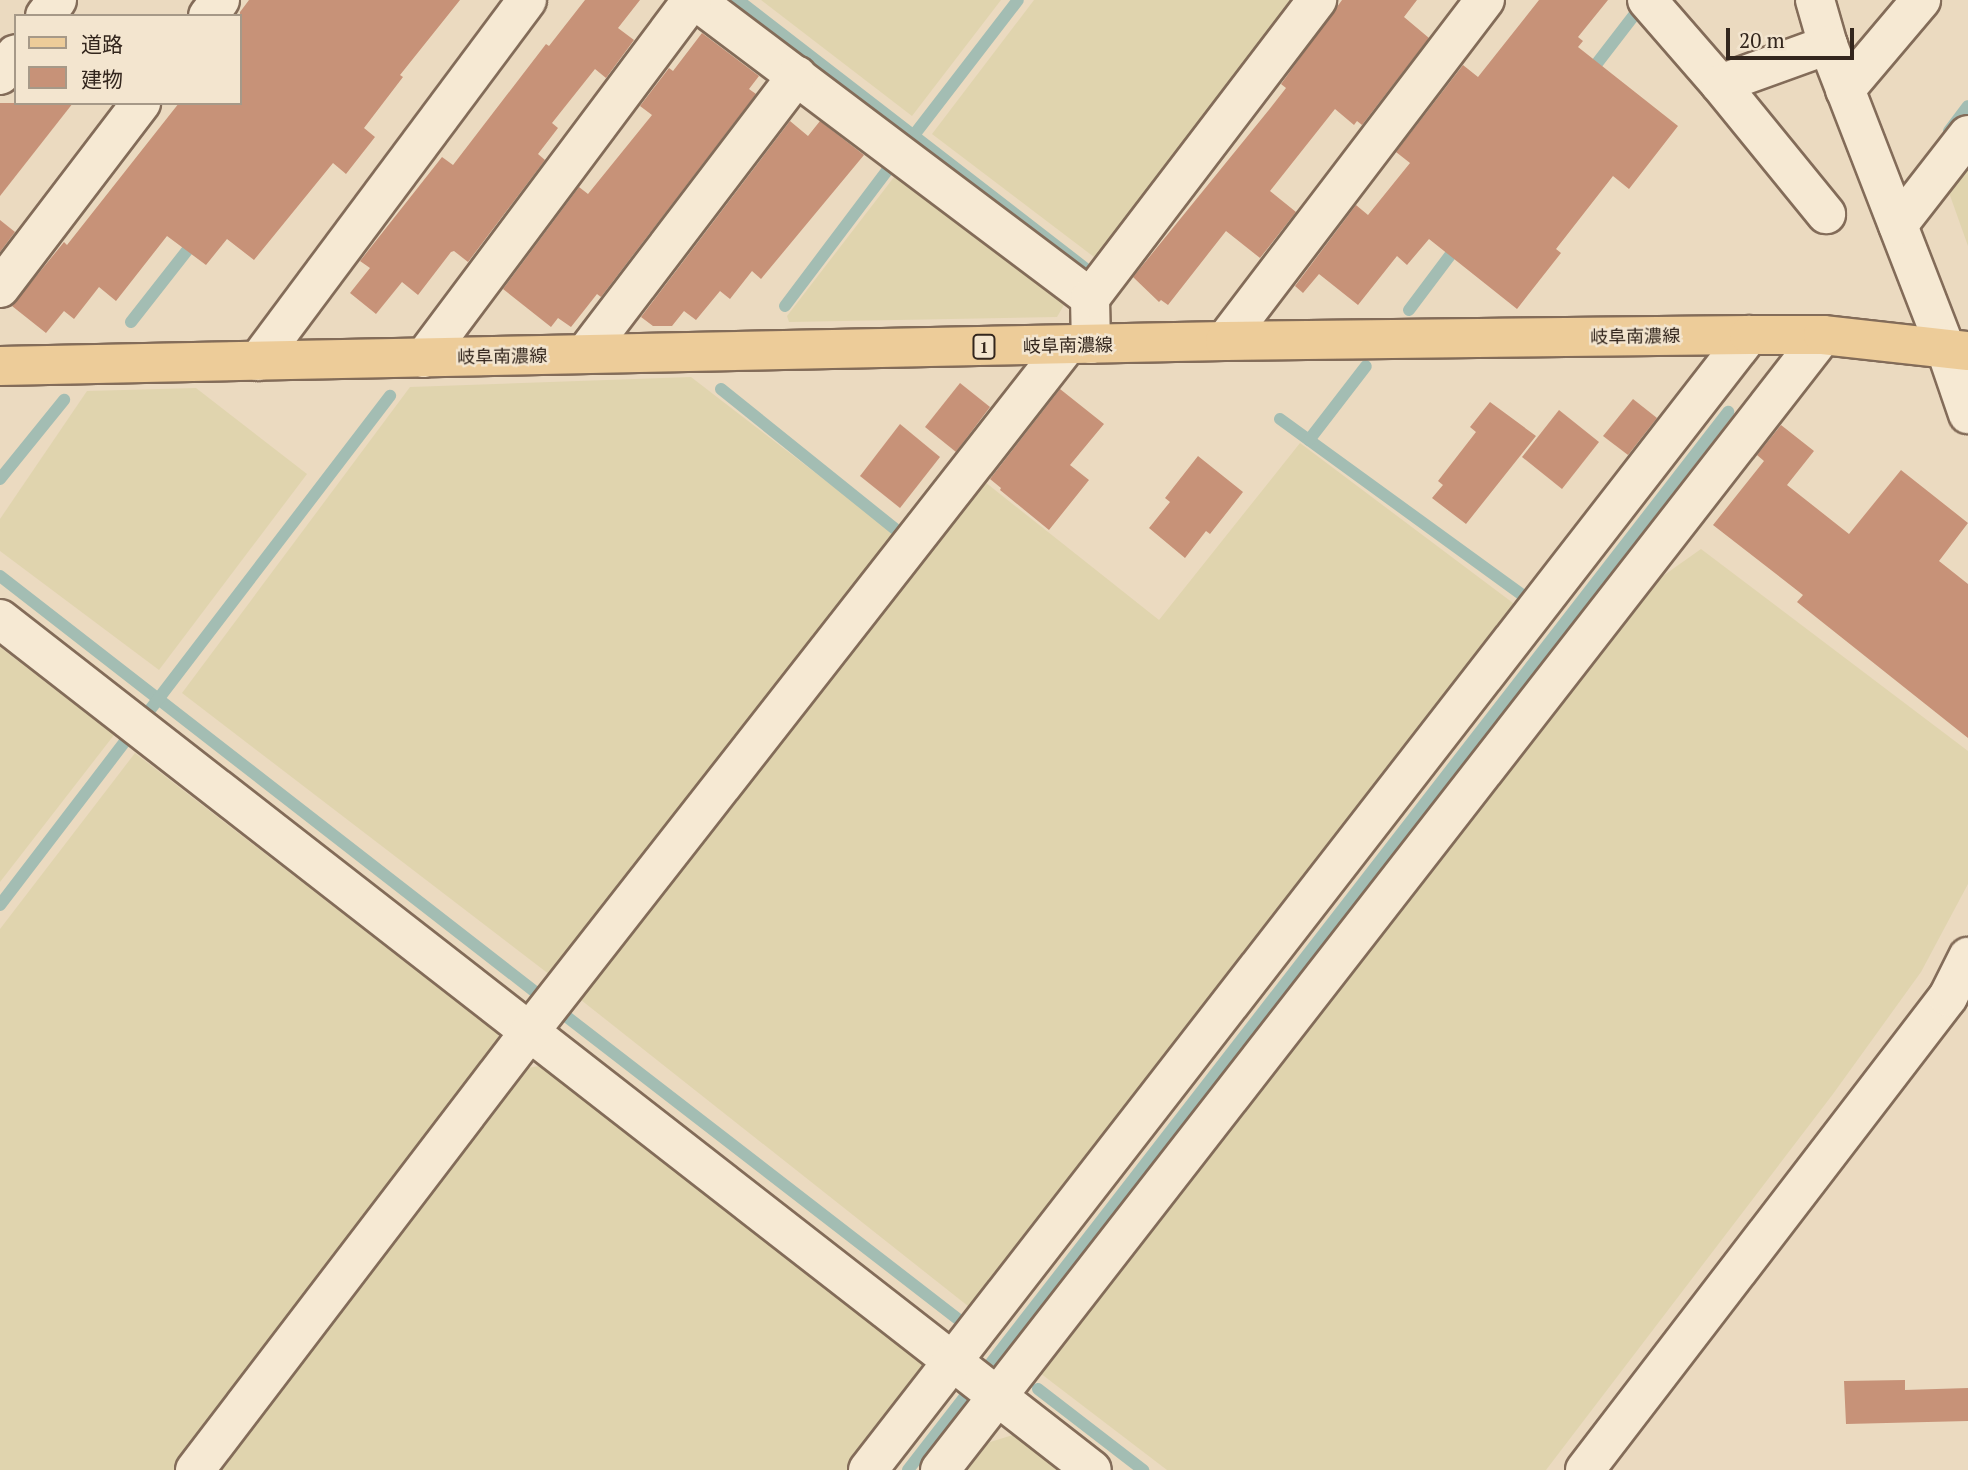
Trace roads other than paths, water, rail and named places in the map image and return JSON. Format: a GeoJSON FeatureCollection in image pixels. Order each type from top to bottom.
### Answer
{"type":"FeatureCollection","features":[{"type":"Feature","properties":{"kind":"main road","name":"岐阜南濃線"},"geometry":{"type":"LineString","coordinates":[[0,366],[1225,341],[1749,335],[1823,335],[1957,349]]}},
{"type":"Feature","properties":{"kind":"street"},"geometry":{"type":"LineString","coordinates":[[258,360],[527,0]]}},
{"type":"Feature","properties":{"kind":"street"},"geometry":{"type":"LineString","coordinates":[[424,358],[694,0],[1090,298]]}},
{"type":"Feature","properties":{"kind":"street"},"geometry":{"type":"LineString","coordinates":[[195,1470],[530,1031],[1079,345],[1090,298],[1317,0]]}},
{"type":"Feature","properties":{"kind":"street"},"geometry":{"type":"LineString","coordinates":[[1225,341],[1485,0]]}},
{"type":"Feature","properties":{"kind":"street"},"geometry":{"type":"LineString","coordinates":[[1647,0],[1720,84],[1826,214]]}},
{"type":"Feature","properties":{"kind":"street"},"geometry":{"type":"LineString","coordinates":[[1815,0],[1828,45],[1898,225],[1957,349],[1968,414]]}},
{"type":"Feature","properties":{"kind":"street"},"geometry":{"type":"LineString","coordinates":[[1845,90],[1921,0]]}},
{"type":"Feature","properties":{"kind":"street"},"geometry":{"type":"LineString","coordinates":[[1720,84],[1828,45]]}},
{"type":"Feature","properties":{"kind":"street"},"geometry":{"type":"LineString","coordinates":[[0,75],[14,57]]}},
{"type":"Feature","properties":{"kind":"street"},"geometry":{"type":"LineString","coordinates":[[584,354],[797,76]]}},
{"type":"Feature","properties":{"kind":"street"},"geometry":{"type":"LineString","coordinates":[[0,288],[139,105]]}},
{"type":"Feature","properties":{"kind":"street"},"geometry":{"type":"LineString","coordinates":[[1898,225],[1968,135]]}},
{"type":"Feature","properties":{"kind":"street"},"geometry":{"type":"LineString","coordinates":[[940,1470],[976,1378],[1749,335]]}},
{"type":"Feature","properties":{"kind":"street"},"geometry":{"type":"LineString","coordinates":[[868,1470],[976,1378],[1823,335]]}},
{"type":"Feature","properties":{"kind":"street"},"geometry":{"type":"LineString","coordinates":[[0,619],[1092,1470]]}},
{"type":"Feature","properties":{"kind":"street"},"geometry":{"type":"LineString","coordinates":[[1584,1470],[1958,1006],[1968,957]]}},
{"type":"Feature","properties":{"kind":"waterway"},"geometry":{"type":"LineString","coordinates":[[738,0],[1090,272]]}},
{"type":"Feature","properties":{"kind":"waterway"},"geometry":{"type":"LineString","coordinates":[[914,135],[1018,0]]}},
{"type":"Feature","properties":{"kind":"waterway"},"geometry":{"type":"LineString","coordinates":[[1588,75],[1635,14]]}},
{"type":"Feature","properties":{"kind":"waterway"},"geometry":{"type":"LineString","coordinates":[[1949,131],[1968,106]]}},
{"type":"Feature","properties":{"kind":"waterway"},"geometry":{"type":"LineString","coordinates":[[785,306],[892,164]]}},
{"type":"Feature","properties":{"kind":"waterway"},"geometry":{"type":"LineString","coordinates":[[131,322],[196,239]]}},
{"type":"Feature","properties":{"kind":"waterway"},"geometry":{"type":"LineString","coordinates":[[1409,310],[1460,242]]}},
{"type":"Feature","properties":{"kind":"waterway"},"geometry":{"type":"LineString","coordinates":[[1309,440],[1366,366]]}},
{"type":"Feature","properties":{"kind":"waterway"},"geometry":{"type":"LineString","coordinates":[[721,389],[895,529]]}},
{"type":"Feature","properties":{"kind":"waterway"},"geometry":{"type":"LineString","coordinates":[[146,715],[390,396]]}},
{"type":"Feature","properties":{"kind":"waterway"},"geometry":{"type":"LineString","coordinates":[[0,479],[64,400]]}},
{"type":"Feature","properties":{"kind":"waterway"},"geometry":{"type":"LineString","coordinates":[[908,1470],[1728,412]]}},
{"type":"Feature","properties":{"kind":"waterway"},"geometry":{"type":"LineString","coordinates":[[1280,419],[1526,598]]}},
{"type":"Feature","properties":{"kind":"waterway"},"geometry":{"type":"LineString","coordinates":[[0,576],[543,998]]}},
{"type":"Feature","properties":{"kind":"waterway"},"geometry":{"type":"LineString","coordinates":[[0,905],[124,743]]}},
{"type":"Feature","properties":{"kind":"waterway"},"geometry":{"type":"LineString","coordinates":[[567,1017],[963,1323]]}},
{"type":"Feature","properties":{"kind":"waterway"},"geometry":{"type":"LineString","coordinates":[[1038,1389],[1143,1470]]}}]}
